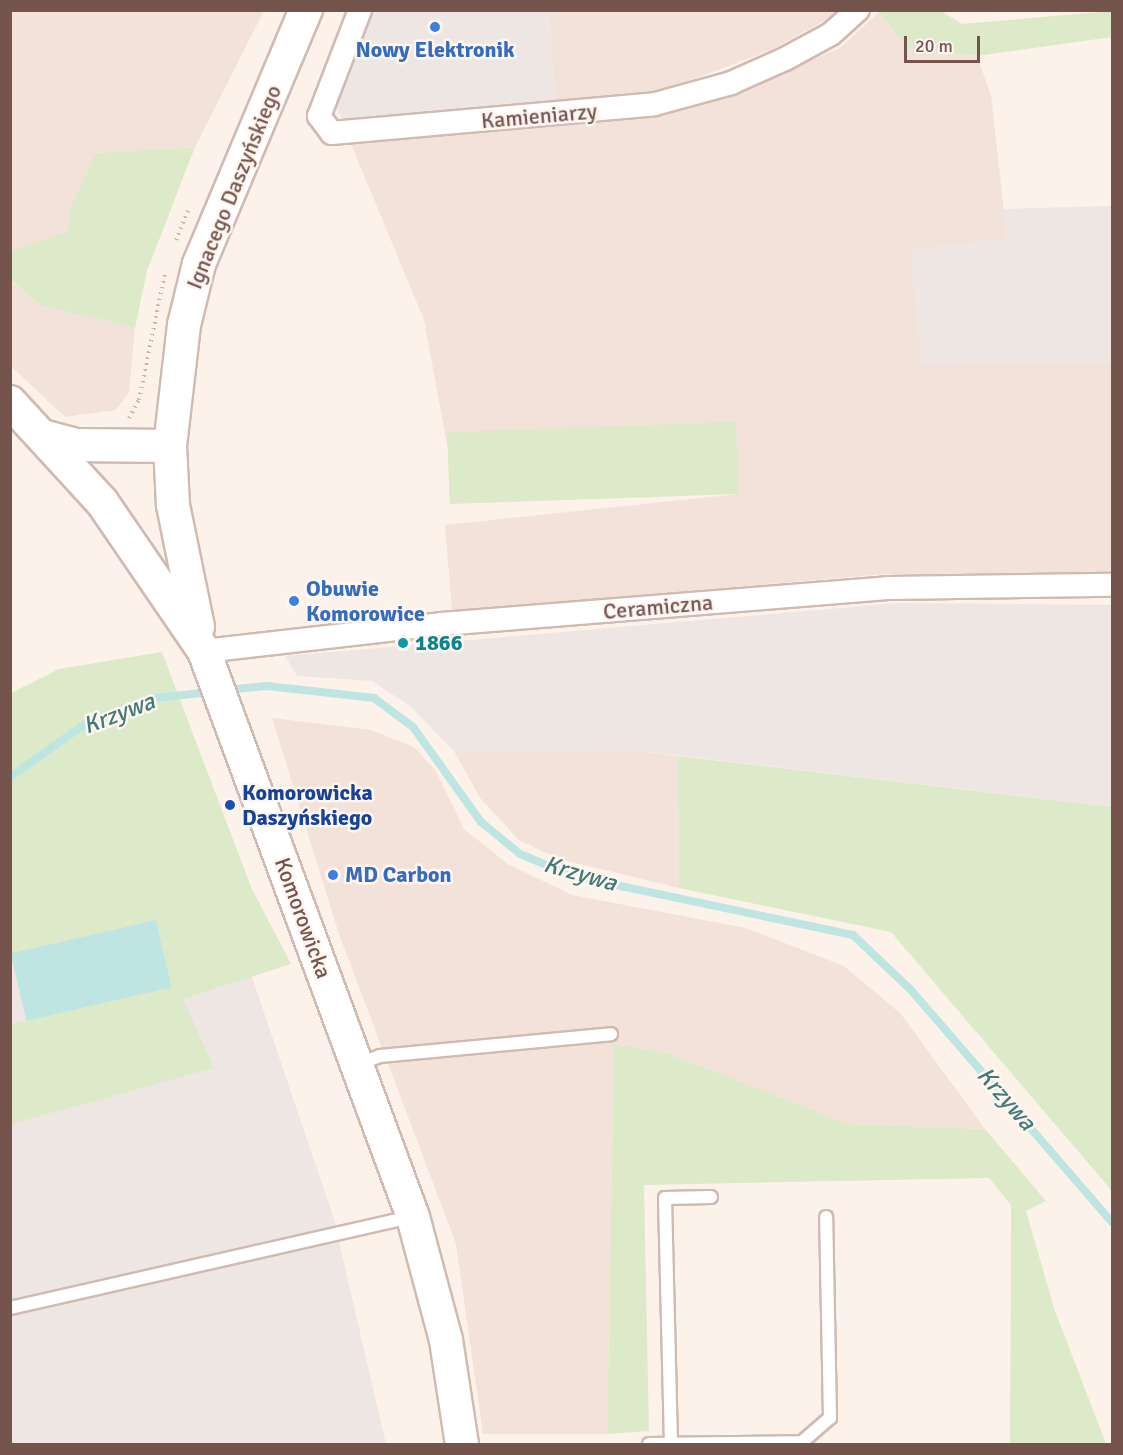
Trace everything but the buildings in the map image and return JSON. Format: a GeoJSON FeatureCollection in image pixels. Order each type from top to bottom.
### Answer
{"type":"FeatureCollection","features":[{"type":"Feature","properties":{"kind":"street","name":"Ignacego Daszyńskiego"},"geometry":{"type":"LineString","coordinates":[[207,658],[182,564],[170,446],[173,387],[199,264],[306,10]]}},
{"type":"Feature","properties":{"kind":"street","name":"Kamieniarzy"},"geometry":{"type":"LineString","coordinates":[[360,10],[318,116],[332,133],[655,104],[731,83],[785,59],[831,34],[858,10]]}},
{"type":"Feature","properties":{"kind":"street","name":"Komorowicka"},"geometry":{"type":"LineString","coordinates":[[10,402],[46,437],[102,502],[207,658],[413,1217],[446,1340],[462,1444]]}},
{"type":"Feature","properties":{"kind":"street","name":"Komorowicka"},"geometry":{"type":"LineString","coordinates":[[46,437],[75,445],[170,446]]}},
{"type":"Feature","properties":{"kind":"street","name":"Ceramiczna"},"geometry":{"type":"LineString","coordinates":[[207,658],[442,624],[888,588],[1113,585]]}},
{"type":"Feature","properties":{"kind":"lane"},"geometry":{"type":"LineString","coordinates":[[357,1065],[380,1056],[611,1034]]}},
{"type":"Feature","properties":{"kind":"lane"},"geometry":{"type":"LineString","coordinates":[[671,1444],[665,1198],[711,1197]]}},
{"type":"Feature","properties":{"kind":"lane"},"geometry":{"type":"LineString","coordinates":[[10,1308],[413,1217]]}},
{"type":"Feature","properties":{"kind":"lane"},"geometry":{"type":"LineString","coordinates":[[649,1444],[802,1442],[830,1418],[826,1217]]}},
{"type":"Feature","properties":{"kind":"shaded area"},"geometry":{"type":"Polygon","coordinates":[[[11,11],[264,11],[195,147],[96,153],[72,203],[67,232],[11,255],[11,11]]]}},
{"type":"Feature","properties":{"kind":"shaded area"},"geometry":{"type":"Polygon","coordinates":[[[371,11],[548,11],[556,105],[346,125],[335,107],[371,11]]]}},
{"type":"Feature","properties":{"kind":"shaded area"},"geometry":{"type":"Polygon","coordinates":[[[548,11],[842,11],[773,49],[670,88],[556,105],[548,11]]]}},
{"type":"Feature","properties":{"kind":"shaded area"},"geometry":{"type":"Polygon","coordinates":[[[879,12],[908,49],[977,56],[991,95],[1007,239],[921,364],[1112,363],[1112,573],[886,574],[452,611],[445,525],[738,494],[736,422],[448,450],[424,320],[351,144],[663,111],[755,84],[840,48],[879,12]]]}},
{"type":"Feature","properties":{"kind":"shaded area"},"geometry":{"type":"Polygon","coordinates":[[[1112,206],[1112,363],[921,365],[910,249],[1007,239],[1002,209],[1112,206]]]}},
{"type":"Feature","properties":{"kind":"shaded area"},"geometry":{"type":"Polygon","coordinates":[[[10,280],[40,305],[135,328],[129,392],[116,410],[65,417],[11,366],[10,280]]]}},
{"type":"Feature","properties":{"kind":"shaded area"},"geometry":{"type":"Polygon","coordinates":[[[898,603],[1112,605],[1112,807],[633,750],[454,751],[410,706],[372,681],[297,676],[285,656],[898,603]]]}},
{"type":"Feature","properties":{"kind":"shaded area"},"geometry":{"type":"Polygon","coordinates":[[[272,718],[371,730],[414,747],[436,771],[464,829],[508,864],[572,895],[746,928],[844,966],[901,1014],[985,1129],[848,1124],[667,1053],[614,1044],[607,1434],[483,1434],[456,1244],[339,934],[272,718]]]}},
{"type":"Feature","properties":{"kind":"shaded area"},"geometry":{"type":"Polygon","coordinates":[[[174,747],[333,1216],[386,1444],[11,1444],[11,832],[174,747]]]}},
{"type":"Feature","properties":{"kind":"shaded area"},"geometry":{"type":"Polygon","coordinates":[[[633,750],[678,756],[679,888],[559,859],[519,840],[480,798],[454,751],[633,750]]]}},
{"type":"Feature","properties":{"kind":"green space"},"geometry":{"type":"Polygon","coordinates":[[[941,11],[962,24],[1112,11],[1112,37],[977,56],[908,49],[879,12],[941,11]]]}},
{"type":"Feature","properties":{"kind":"green space"},"geometry":{"type":"Polygon","coordinates":[[[195,147],[147,271],[135,328],[40,305],[11,280],[12,251],[67,232],[72,203],[96,153],[195,147]]]}},
{"type":"Feature","properties":{"kind":"green space"},"geometry":{"type":"Polygon","coordinates":[[[736,422],[739,494],[450,504],[447,432],[736,422]]]}},
{"type":"Feature","properties":{"kind":"green space"},"geometry":{"type":"Polygon","coordinates":[[[162,652],[251,887],[291,964],[183,999],[214,1068],[11,1124],[11,1024],[171,987],[156,920],[11,954],[11,693],[59,669],[162,652]]]}},
{"type":"Feature","properties":{"kind":"green space"},"geometry":{"type":"Polygon","coordinates":[[[678,756],[1112,807],[1112,1191],[891,932],[679,888],[678,756]]]}},
{"type":"Feature","properties":{"kind":"green space"},"geometry":{"type":"Polygon","coordinates":[[[614,1044],[667,1053],[848,1124],[985,1129],[1046,1201],[1026,1211],[1054,1308],[1106,1444],[1010,1444],[1011,1205],[989,1178],[644,1185],[649,1431],[607,1434],[614,1044]]]}},
{"type":"Feature","properties":{"kind":"water"},"geometry":{"type":"Polygon","coordinates":[[[156,920],[172,987],[26,1021],[11,954],[156,920]]]}},
{"type":"Feature","properties":{"kind":"waterway","name":"Krzywa"},"geometry":{"type":"LineString","coordinates":[[226,690],[267,686],[374,698],[413,727],[481,822],[520,854],[573,876],[853,935],[910,989],[1112,1222]]}},
{"type":"Feature","properties":{"kind":"waterway","name":"Krzywa"},"geometry":{"type":"LineString","coordinates":[[10,777],[89,721],[155,698],[211,692]]}},
{"type":"Feature","properties":{"kind":"place","name":"Nowy Elektronik"},"geometry":{"type":"Point","coordinates":[435,27]}},
{"type":"Feature","properties":{"kind":"place","name":"Obuwie Komorowice"},"geometry":{"type":"Point","coordinates":[294,601]}},
{"type":"Feature","properties":{"kind":"place","name":"1866"},"geometry":{"type":"Point","coordinates":[403,643]}},
{"type":"Feature","properties":{"kind":"place","name":"Komorowicka Daszyńskiego"},"geometry":{"type":"Point","coordinates":[230,805]}},
{"type":"Feature","properties":{"kind":"place","name":"MD Carbon"},"geometry":{"type":"Point","coordinates":[333,875]}}]}
